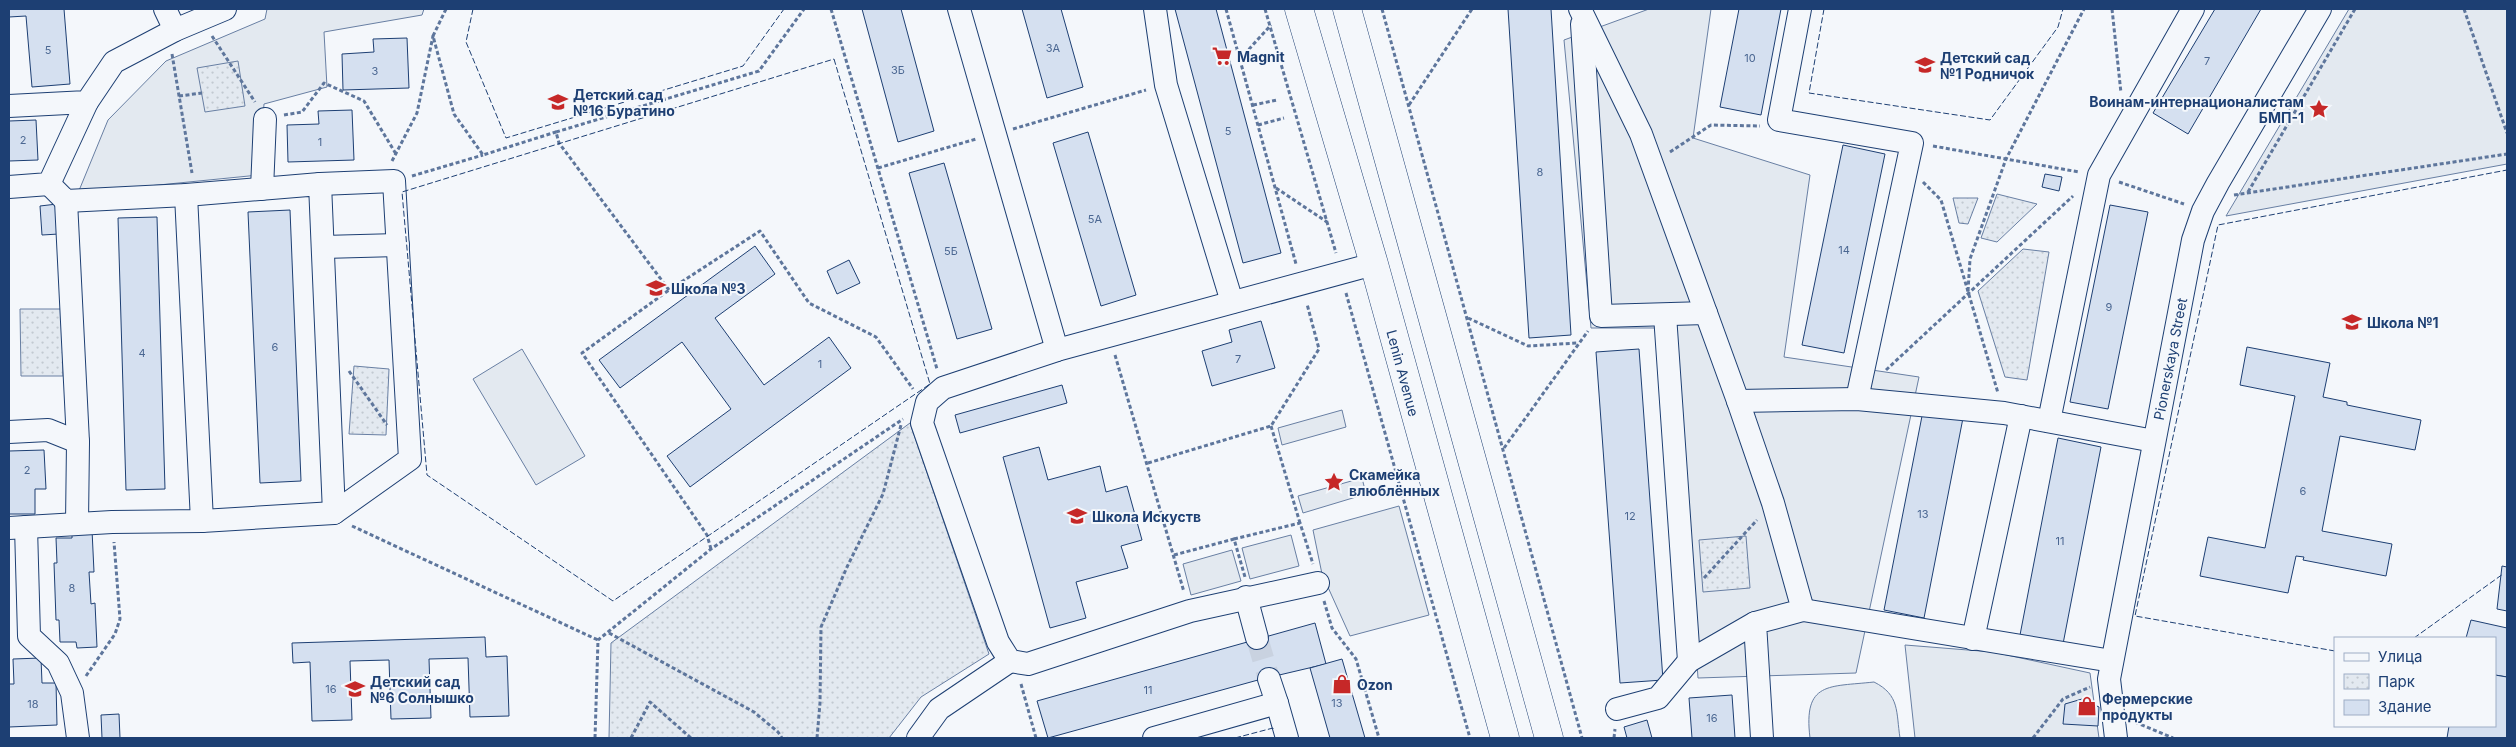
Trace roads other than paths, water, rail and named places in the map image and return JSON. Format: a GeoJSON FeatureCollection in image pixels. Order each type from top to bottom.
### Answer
{"type":"FeatureCollection","features":[{"type":"Feature","properties":{"kind":"main road","name":"Lenin Avenue"},"geometry":{"type":"LineString","coordinates":[[1299,9],[1374,264],[1505,738]]}},
{"type":"Feature","properties":{"kind":"main road"},"geometry":{"type":"LineString","coordinates":[[1347,9],[1549,738]]}},
{"type":"Feature","properties":{"kind":"street"},"geometry":{"type":"LineString","coordinates":[[165,9],[172,32]]}},
{"type":"Feature","properties":{"kind":"street"},"geometry":{"type":"LineString","coordinates":[[49,184],[87,102],[114,62],[172,32],[225,9]]}},
{"type":"Feature","properties":{"kind":"street"},"geometry":{"type":"LineString","coordinates":[[959,9],[1057,350]]}},
{"type":"Feature","properties":{"kind":"street"},"geometry":{"type":"LineString","coordinates":[[1155,9],[1166,84],[1232,302]]}},
{"type":"Feature","properties":{"kind":"street"},"geometry":{"type":"LineString","coordinates":[[1800,9],[1779,120],[1912,143],[1857,398]]}},
{"type":"Feature","properties":{"kind":"street"},"geometry":{"type":"LineString","coordinates":[[2048,421],[2099,175],[2193,9]]}},
{"type":"Feature","properties":{"kind":"street","name":"Pionerskaya Street"},"geometry":{"type":"LineString","coordinates":[[2116,738],[2110,670],[2193,240],[2206,205],[2320,9]]}},
{"type":"Feature","properties":{"kind":"street"},"geometry":{"type":"LineString","coordinates":[[1584,10],[1641,134],[1652,164],[1738,400],[1773,503],[1803,610]]}},
{"type":"Feature","properties":{"kind":"street"},"geometry":{"type":"LineString","coordinates":[[1584,10],[1601,316],[1706,313]]}},
{"type":"Feature","properties":{"kind":"street"},"geometry":{"type":"LineString","coordinates":[[9,106],[87,102]]}},
{"type":"Feature","properties":{"kind":"street"},"geometry":{"type":"LineString","coordinates":[[262,189],[265,119]]}},
{"type":"Feature","properties":{"kind":"street"},"geometry":{"type":"LineString","coordinates":[[66,200],[189,185],[262,189],[394,181],[410,459],[334,513],[202,521],[77,523],[18,528],[19,638],[58,663],[72,693],[72,738]]}},
{"type":"Feature","properties":{"kind":"street"},"geometry":{"type":"LineString","coordinates":[[9,187],[49,184],[66,200],[78,442],[77,523]]}},
{"type":"Feature","properties":{"kind":"street"},"geometry":{"type":"LineString","coordinates":[[320,184],[334,513]]}},
{"type":"Feature","properties":{"kind":"street"},"geometry":{"type":"LineString","coordinates":[[189,185],[202,521]]}},
{"type":"Feature","properties":{"kind":"street"},"geometry":{"type":"LineString","coordinates":[[323,247],[398,244]]}},
{"type":"Feature","properties":{"kind":"street"},"geometry":{"type":"LineString","coordinates":[[1010,661],[998,642],[922,423],[935,395],[1057,350],[1374,264]]}},
{"type":"Feature","properties":{"kind":"street"},"geometry":{"type":"LineString","coordinates":[[1665,315],[1689,661]]}},
{"type":"Feature","properties":{"kind":"street"},"geometry":{"type":"LineString","coordinates":[[1738,400],[1857,398],[2013,414],[2154,441]]}},
{"type":"Feature","properties":{"kind":"street"},"geometry":{"type":"LineString","coordinates":[[1973,639],[2013,414]]}},
{"type":"Feature","properties":{"kind":"street"},"geometry":{"type":"LineString","coordinates":[[9,432],[48,430],[78,442]]}},
{"type":"Feature","properties":{"kind":"street"},"geometry":{"type":"LineString","coordinates":[[918,738],[938,709],[1010,661],[1028,664],[1190,611],[1318,583]]}},
{"type":"Feature","properties":{"kind":"street"},"geometry":{"type":"LineString","coordinates":[[1248,597],[1258,638]]}},
{"type":"Feature","properties":{"kind":"street"},"geometry":{"type":"LineString","coordinates":[[1617,709],[1658,698],[1689,661],[1755,623],[1803,610],[1973,639],[2110,670]]}},
{"type":"Feature","properties":{"kind":"street"},"geometry":{"type":"LineString","coordinates":[[1755,623],[1762,738]]}},
{"type":"Feature","properties":{"kind":"street"},"geometry":{"type":"LineString","coordinates":[[1270,679],[1287,738]]}},
{"type":"Feature","properties":{"kind":"street"},"geometry":{"type":"LineString","coordinates":[[1154,738],[1277,703]]}},
{"type":"Feature","properties":{"kind":"tunnel"},"geometry":{"type":"LineString","coordinates":[[1257,638],[1269,679]]}},
{"type":"Feature","properties":{"kind":"place","name":"Magnit"},"geometry":{"type":"Point","coordinates":[1222,56]}},
{"type":"Feature","properties":{"kind":"place","name":"Детский сад №1 Родничок"},"geometry":{"type":"Point","coordinates":[1925,65]}},
{"type":"Feature","properties":{"kind":"place","name":"Детский сад №16 Буратино"},"geometry":{"type":"Point","coordinates":[558,102]}},
{"type":"Feature","properties":{"kind":"place","name":"Воинам-интернационалистам БМП-1"},"geometry":{"type":"Point","coordinates":[2319,109]}},
{"type":"Feature","properties":{"kind":"place","name":"Школа №3"},"geometry":{"type":"Point","coordinates":[656,288]}},
{"type":"Feature","properties":{"kind":"place","name":"Школа №1"},"geometry":{"type":"Point","coordinates":[2352,322]}},
{"type":"Feature","properties":{"kind":"place","name":"Скамейка влюблённых"},"geometry":{"type":"Point","coordinates":[1334,482]}},
{"type":"Feature","properties":{"kind":"place","name":"Школа Искуств"},"geometry":{"type":"Point","coordinates":[1077,516]}},
{"type":"Feature","properties":{"kind":"place","name":"Ozon"},"geometry":{"type":"Point","coordinates":[1342,684]}},
{"type":"Feature","properties":{"kind":"place","name":"Детский сад №6 Солнышко"},"geometry":{"type":"Point","coordinates":[355,689]}},
{"type":"Feature","properties":{"kind":"place","name":"Фермерские продукты"},"geometry":{"type":"Point","coordinates":[2087,706]}}]}
